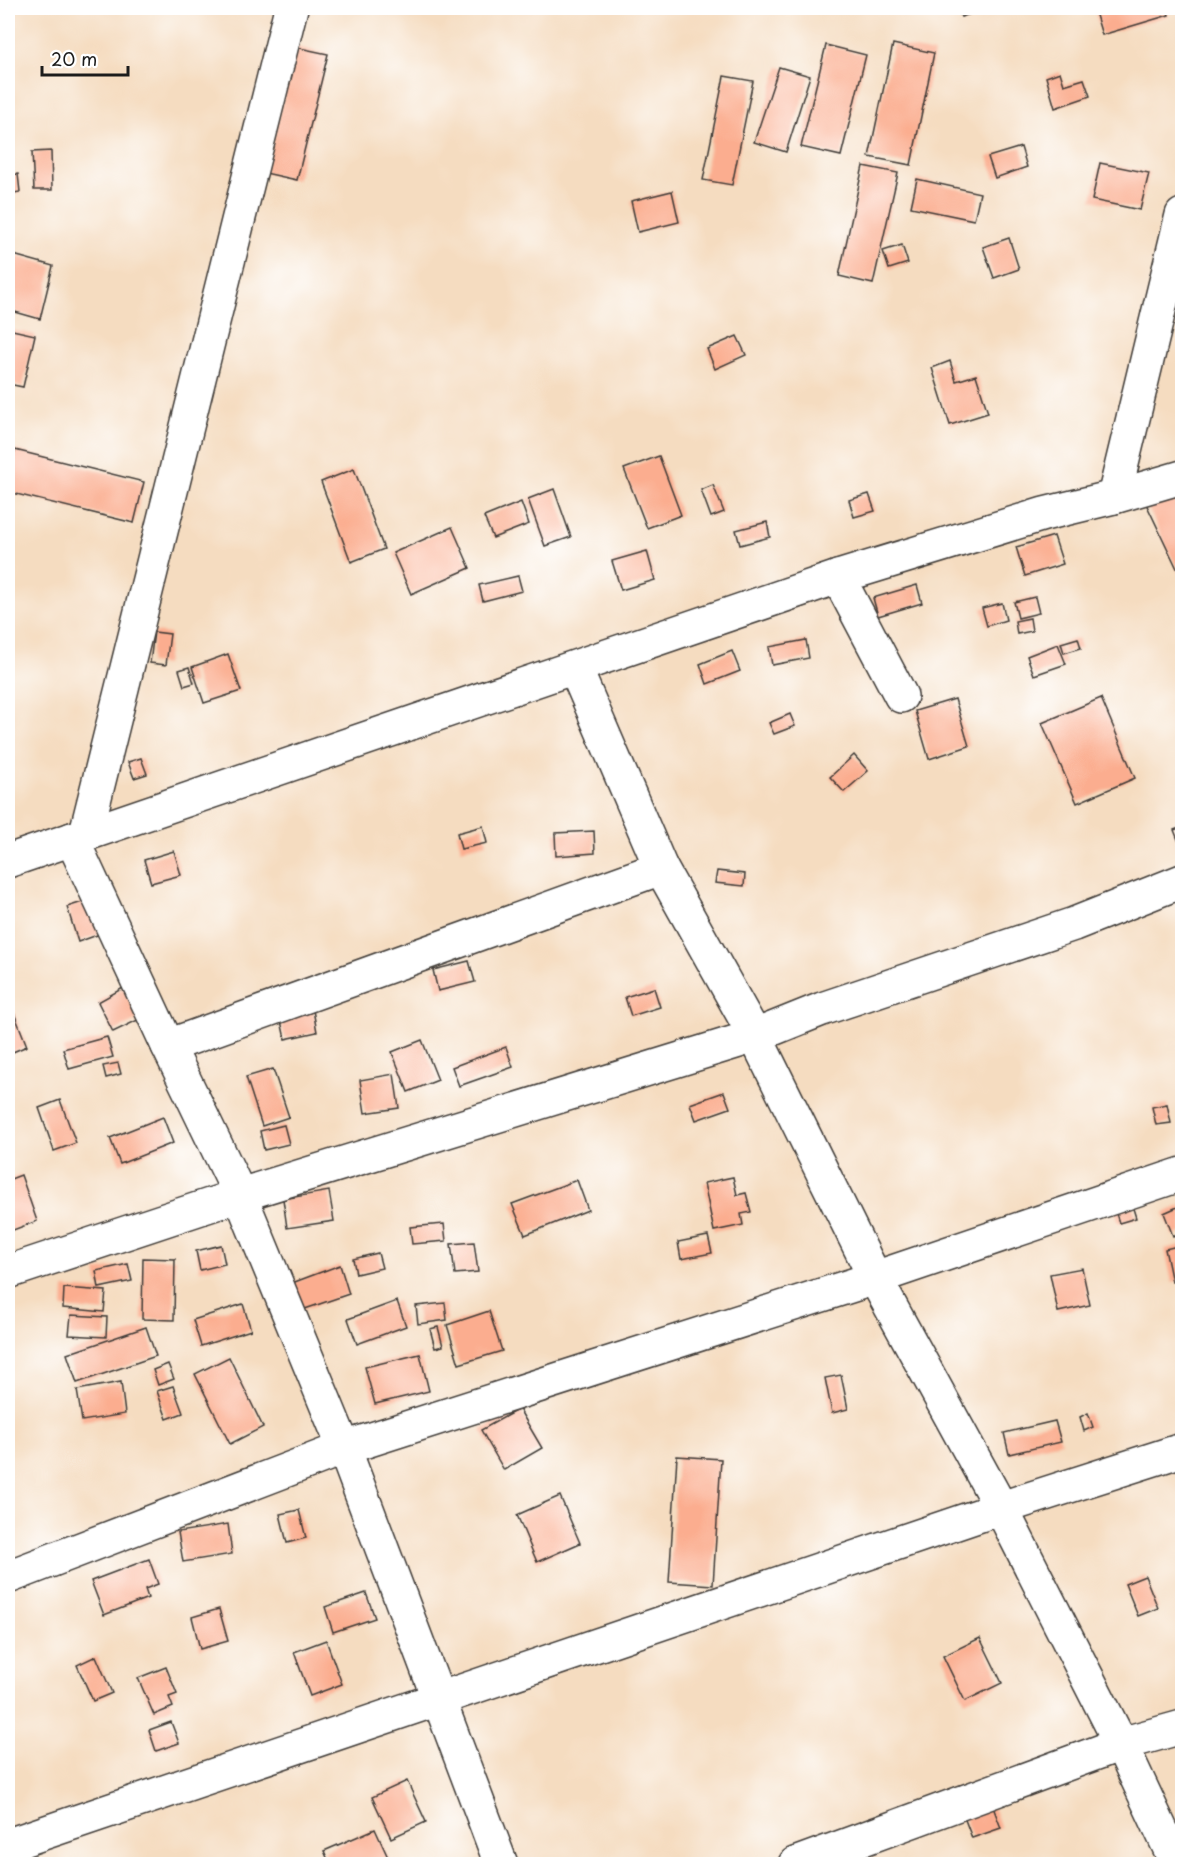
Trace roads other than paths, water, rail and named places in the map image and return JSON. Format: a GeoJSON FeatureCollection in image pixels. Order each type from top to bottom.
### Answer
{"type":"FeatureCollection","features":[{"type":"Feature","properties":{"kind":"street"},"geometry":{"type":"LineString","coordinates":[[291,8],[79,836],[168,1046],[240,1195],[344,1448],[501,1864]]}},
{"type":"Feature","properties":{"kind":"street"},"geometry":{"type":"LineString","coordinates":[[1114,497],[1182,215]]}},
{"type":"Feature","properties":{"kind":"street"},"geometry":{"type":"LineString","coordinates":[[8,861],[838,577],[1044,514],[1182,477]]}},
{"type":"Feature","properties":{"kind":"street"},"geometry":{"type":"LineString","coordinates":[[838,577],[901,696]]}},
{"type":"Feature","properties":{"kind":"street"},"geometry":{"type":"LineString","coordinates":[[575,668],[660,868],[755,1036],[875,1278],[1000,1508],[1121,1744],[1177,1864]]}},
{"type":"Feature","properties":{"kind":"street"},"geometry":{"type":"LineString","coordinates":[[168,1046],[660,868]]}},
{"type":"Feature","properties":{"kind":"street"},"geometry":{"type":"LineString","coordinates":[[8,1272],[240,1195],[755,1036],[822,1009],[1074,924],[1182,881]]}},
{"type":"Feature","properties":{"kind":"street"},"geometry":{"type":"LineString","coordinates":[[8,1577],[344,1448],[875,1278],[1182,1174]]}},
{"type":"Feature","properties":{"kind":"street"},"geometry":{"type":"LineString","coordinates":[[8,1845],[1000,1508],[1182,1450]]}},
{"type":"Feature","properties":{"kind":"street"},"geometry":{"type":"LineString","coordinates":[[795,1864],[1121,1744],[1182,1727]]}}]}
